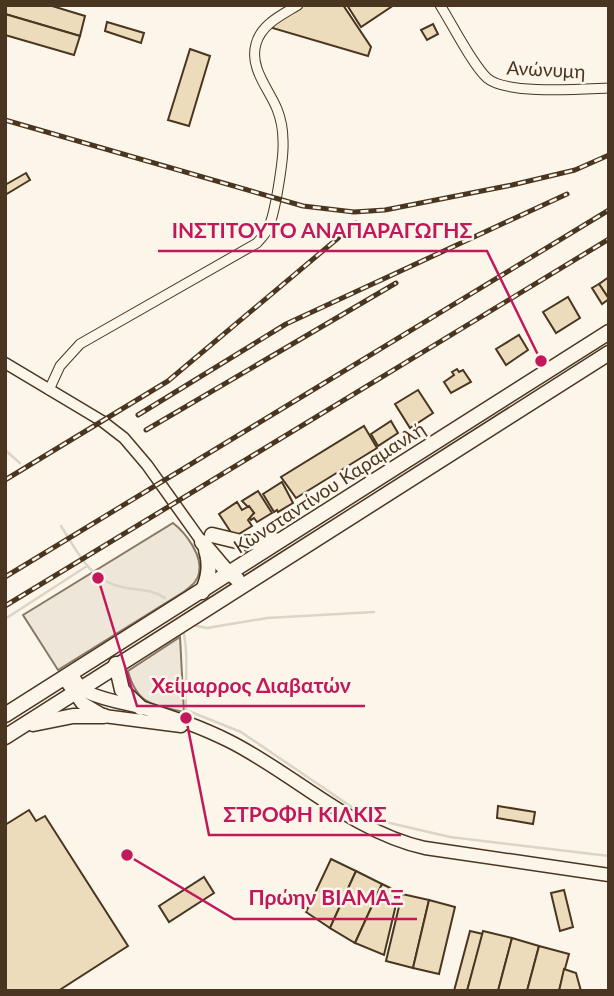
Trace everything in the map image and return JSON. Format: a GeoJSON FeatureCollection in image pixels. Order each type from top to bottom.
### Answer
{"type":"FeatureCollection","features":[{"type":"Feature","properties":{"kind":"main road","name":"Κωνσταντίνου Καραμανλή"},"geometry":{"type":"LineString","coordinates":[[5,715],[609,332]]}},
{"type":"Feature","properties":{"kind":"main road","name":"Κωνσταντίνου Καραμανλή"},"geometry":{"type":"LineString","coordinates":[[10,733],[609,353]]}},
{"type":"Feature","properties":{"kind":"main road"},"geometry":{"type":"LineString","coordinates":[[207,539],[245,543],[286,537]]}},
{"type":"Feature","properties":{"kind":"main road"},"geometry":{"type":"LineString","coordinates":[[207,539],[246,584]]}},
{"type":"Feature","properties":{"kind":"main road"},"geometry":{"type":"LineString","coordinates":[[202,592],[209,567],[207,539]]}},
{"type":"Feature","properties":{"kind":"main road"},"geometry":{"type":"LineString","coordinates":[[116,664],[122,690],[141,708]]}},
{"type":"Feature","properties":{"kind":"main road"},"geometry":{"type":"LineString","coordinates":[[67,676],[85,706],[104,716]]}},
{"type":"Feature","properties":{"kind":"main road"},"geometry":{"type":"LineString","coordinates":[[77,690],[192,726],[249,752],[362,824],[400,842],[609,875]]}},
{"type":"Feature","properties":{"kind":"main road"},"geometry":{"type":"LineString","coordinates":[[10,733],[67,717],[104,716],[162,725],[192,726]]}},
{"type":"Feature","properties":{"kind":"street"},"geometry":{"type":"LineString","coordinates":[[49,390],[60,366],[80,344],[257,243],[268,230],[273,216],[284,144],[282,122],[258,71],[255,47],[262,31],[271,22],[298,5]]}},
{"type":"Feature","properties":{"kind":"street","name":"Ανώνυμη"},"geometry":{"type":"LineString","coordinates":[[440,5],[479,69],[489,80],[502,86],[546,89],[609,88]]}},
{"type":"Feature","properties":{"kind":"street"},"geometry":{"type":"LineString","coordinates":[[5,363],[102,421],[124,438],[183,516],[207,539]]}},
{"type":"Feature","properties":{"kind":"shaded area"},"geometry":{"type":"Polygon","coordinates":[[[173,523],[196,552],[200,566],[196,581],[185,591],[58,670],[23,615],[173,523]]]}},
{"type":"Feature","properties":{"kind":"shaded area"},"geometry":{"type":"Polygon","coordinates":[[[180,637],[184,712],[148,702],[136,691],[128,671],[180,637]]]}},
{"type":"Feature","properties":{"kind":"building"},"geometry":{"type":"Polygon","coordinates":[[[5,5],[49,5],[85,16],[80,36],[5,14],[5,5]]]}},
{"type":"Feature","properties":{"kind":"building"},"geometry":{"type":"Polygon","coordinates":[[[303,5],[343,5],[371,47],[368,56],[269,27],[303,5]]]}},
{"type":"Feature","properties":{"kind":"building"},"geometry":{"type":"Polygon","coordinates":[[[347,5],[394,5],[361,27],[347,5]]]}},
{"type":"Feature","properties":{"kind":"building"},"geometry":{"type":"Polygon","coordinates":[[[5,14],[80,36],[74,55],[5,35],[5,14]]]}},
{"type":"Feature","properties":{"kind":"building"},"geometry":{"type":"Polygon","coordinates":[[[107,22],[144,33],[141,43],[105,31],[107,22]]]}},
{"type":"Feature","properties":{"kind":"building"},"geometry":{"type":"Polygon","coordinates":[[[433,24],[438,34],[427,40],[421,30],[433,24]]]}},
{"type":"Feature","properties":{"kind":"building"},"geometry":{"type":"Polygon","coordinates":[[[190,49],[210,56],[189,126],[168,120],[190,49]]]}},
{"type":"Feature","properties":{"kind":"building"},"geometry":{"type":"Polygon","coordinates":[[[26,173],[30,180],[5,195],[5,185],[26,173]]]}},
{"type":"Feature","properties":{"kind":"building"},"geometry":{"type":"Polygon","coordinates":[[[609,277],[609,299],[599,284],[609,277]]]}},
{"type":"Feature","properties":{"kind":"building"},"geometry":{"type":"Polygon","coordinates":[[[599,284],[609,299],[602,304],[592,288],[599,284]]]}},
{"type":"Feature","properties":{"kind":"building"},"geometry":{"type":"Polygon","coordinates":[[[568,297],[580,318],[556,333],[543,312],[568,297]]]}},
{"type":"Feature","properties":{"kind":"building"},"geometry":{"type":"Polygon","coordinates":[[[519,335],[528,350],[506,365],[496,349],[519,335]]]}},
{"type":"Feature","properties":{"kind":"building"},"geometry":{"type":"Polygon","coordinates":[[[457,369],[459,372],[463,370],[471,382],[451,393],[444,382],[454,375],[452,372],[457,369]]]}},
{"type":"Feature","properties":{"kind":"building"},"geometry":{"type":"Polygon","coordinates":[[[418,390],[433,413],[410,428],[395,404],[418,390]]]}},
{"type":"Feature","properties":{"kind":"building"},"geometry":{"type":"Polygon","coordinates":[[[391,421],[398,433],[378,446],[371,434],[391,421]]]}},
{"type":"Feature","properties":{"kind":"building"},"geometry":{"type":"Polygon","coordinates":[[[364,426],[377,448],[296,498],[281,477],[364,426]]]}},
{"type":"Feature","properties":{"kind":"building"},"geometry":{"type":"Polygon","coordinates":[[[282,482],[293,503],[274,512],[263,494],[282,482]]]}},
{"type":"Feature","properties":{"kind":"building"},"geometry":{"type":"Polygon","coordinates":[[[258,491],[272,513],[257,522],[254,518],[251,520],[249,516],[254,513],[242,501],[258,491]]]}},
{"type":"Feature","properties":{"kind":"building"},"geometry":{"type":"Polygon","coordinates":[[[237,502],[242,510],[249,506],[254,513],[248,520],[252,526],[234,537],[219,514],[237,502]]]}},
{"type":"Feature","properties":{"kind":"building"},"geometry":{"type":"Polygon","coordinates":[[[498,806],[535,812],[533,824],[497,818],[498,806]]]}},
{"type":"Feature","properties":{"kind":"building"},"geometry":{"type":"Polygon","coordinates":[[[29,810],[36,821],[45,816],[128,946],[58,991],[5,991],[5,825],[29,810]]]}},
{"type":"Feature","properties":{"kind":"building"},"geometry":{"type":"Polygon","coordinates":[[[331,859],[356,871],[330,928],[306,912],[331,859]]]}},
{"type":"Feature","properties":{"kind":"building"},"geometry":{"type":"Polygon","coordinates":[[[356,871],[382,884],[355,943],[330,928],[356,871]]]}},
{"type":"Feature","properties":{"kind":"building"},"geometry":{"type":"Polygon","coordinates":[[[204,877],[214,893],[169,922],[159,906],[204,877]]]}},
{"type":"Feature","properties":{"kind":"building"},"geometry":{"type":"Polygon","coordinates":[[[382,884],[399,892],[384,955],[355,943],[382,884]]]}},
{"type":"Feature","properties":{"kind":"building"},"geometry":{"type":"Polygon","coordinates":[[[564,890],[573,927],[560,931],[551,893],[564,890]]]}},
{"type":"Feature","properties":{"kind":"building"},"geometry":{"type":"Polygon","coordinates":[[[402,894],[429,900],[413,968],[386,961],[402,894]]]}},
{"type":"Feature","properties":{"kind":"building"},"geometry":{"type":"Polygon","coordinates":[[[429,900],[455,907],[439,974],[413,968],[429,900]]]}},
{"type":"Feature","properties":{"kind":"building"},"geometry":{"type":"Polygon","coordinates":[[[470,931],[483,934],[467,991],[454,991],[470,931]]]}},
{"type":"Feature","properties":{"kind":"building"},"geometry":{"type":"Polygon","coordinates":[[[483,931],[512,938],[498,991],[467,991],[483,931]]]}},
{"type":"Feature","properties":{"kind":"building"},"geometry":{"type":"Polygon","coordinates":[[[512,938],[539,946],[527,991],[498,991],[512,938]]]}},
{"type":"Feature","properties":{"kind":"building"},"geometry":{"type":"Polygon","coordinates":[[[539,946],[569,954],[559,991],[527,991],[539,946]]]}},
{"type":"Feature","properties":{"kind":"building"},"geometry":{"type":"Polygon","coordinates":[[[564,969],[576,973],[581,991],[559,991],[564,969]]]}},
{"type":"Feature","properties":{"kind":"waterway"},"geometry":{"type":"LineString","coordinates":[[5,450],[20,463]]}},
{"type":"Feature","properties":{"kind":"waterway"},"geometry":{"type":"LineString","coordinates":[[61,526],[79,555],[101,578],[111,584],[150,591],[165,598]]}},
{"type":"Feature","properties":{"kind":"waterway"},"geometry":{"type":"LineString","coordinates":[[5,619],[87,566]]}},
{"type":"Feature","properties":{"kind":"waterway"},"geometry":{"type":"LineString","coordinates":[[192,625],[207,628],[267,618],[374,612]]}},
{"type":"Feature","properties":{"kind":"waterway"},"geometry":{"type":"LineString","coordinates":[[183,629],[186,710],[241,732],[368,818],[450,837],[609,856]]}},
{"type":"Feature","properties":{"kind":"railway"},"geometry":{"type":"LineString","coordinates":[[5,120],[303,206],[354,212],[385,210],[512,185],[575,170],[609,155]]}},
{"type":"Feature","properties":{"kind":"railway"},"geometry":{"type":"LineString","coordinates":[[138,415],[286,324],[567,194]]}},
{"type":"Feature","properties":{"kind":"railway"},"geometry":{"type":"LineString","coordinates":[[5,577],[609,210]]}},
{"type":"Feature","properties":{"kind":"railway"},"geometry":{"type":"LineString","coordinates":[[5,480],[168,381],[356,223]]}},
{"type":"Feature","properties":{"kind":"railway"},"geometry":{"type":"LineString","coordinates":[[5,606],[609,239]]}},
{"type":"Feature","properties":{"kind":"railway"},"geometry":{"type":"LineString","coordinates":[[146,430],[396,283]]}},
{"type":"Feature","properties":{"kind":"place","name":"ΙΝΣΤΙΤΟΥΤΟ ΑΝΑΠΑΡΑΓΩΓΗΣ"},"geometry":{"type":"Point","coordinates":[541,361]}},
{"type":"Feature","properties":{"kind":"place","name":"Χείμαρρος Διαβατών"},"geometry":{"type":"Point","coordinates":[98,578]}},
{"type":"Feature","properties":{"kind":"place","name":"ΣΤΡΟΦΗ ΚΙΛΚΙΣ"},"geometry":{"type":"Point","coordinates":[186,718]}},
{"type":"Feature","properties":{"kind":"place","name":"Πρώην ΒΙΑΜΑΞ"},"geometry":{"type":"Point","coordinates":[127,855]}}]}
